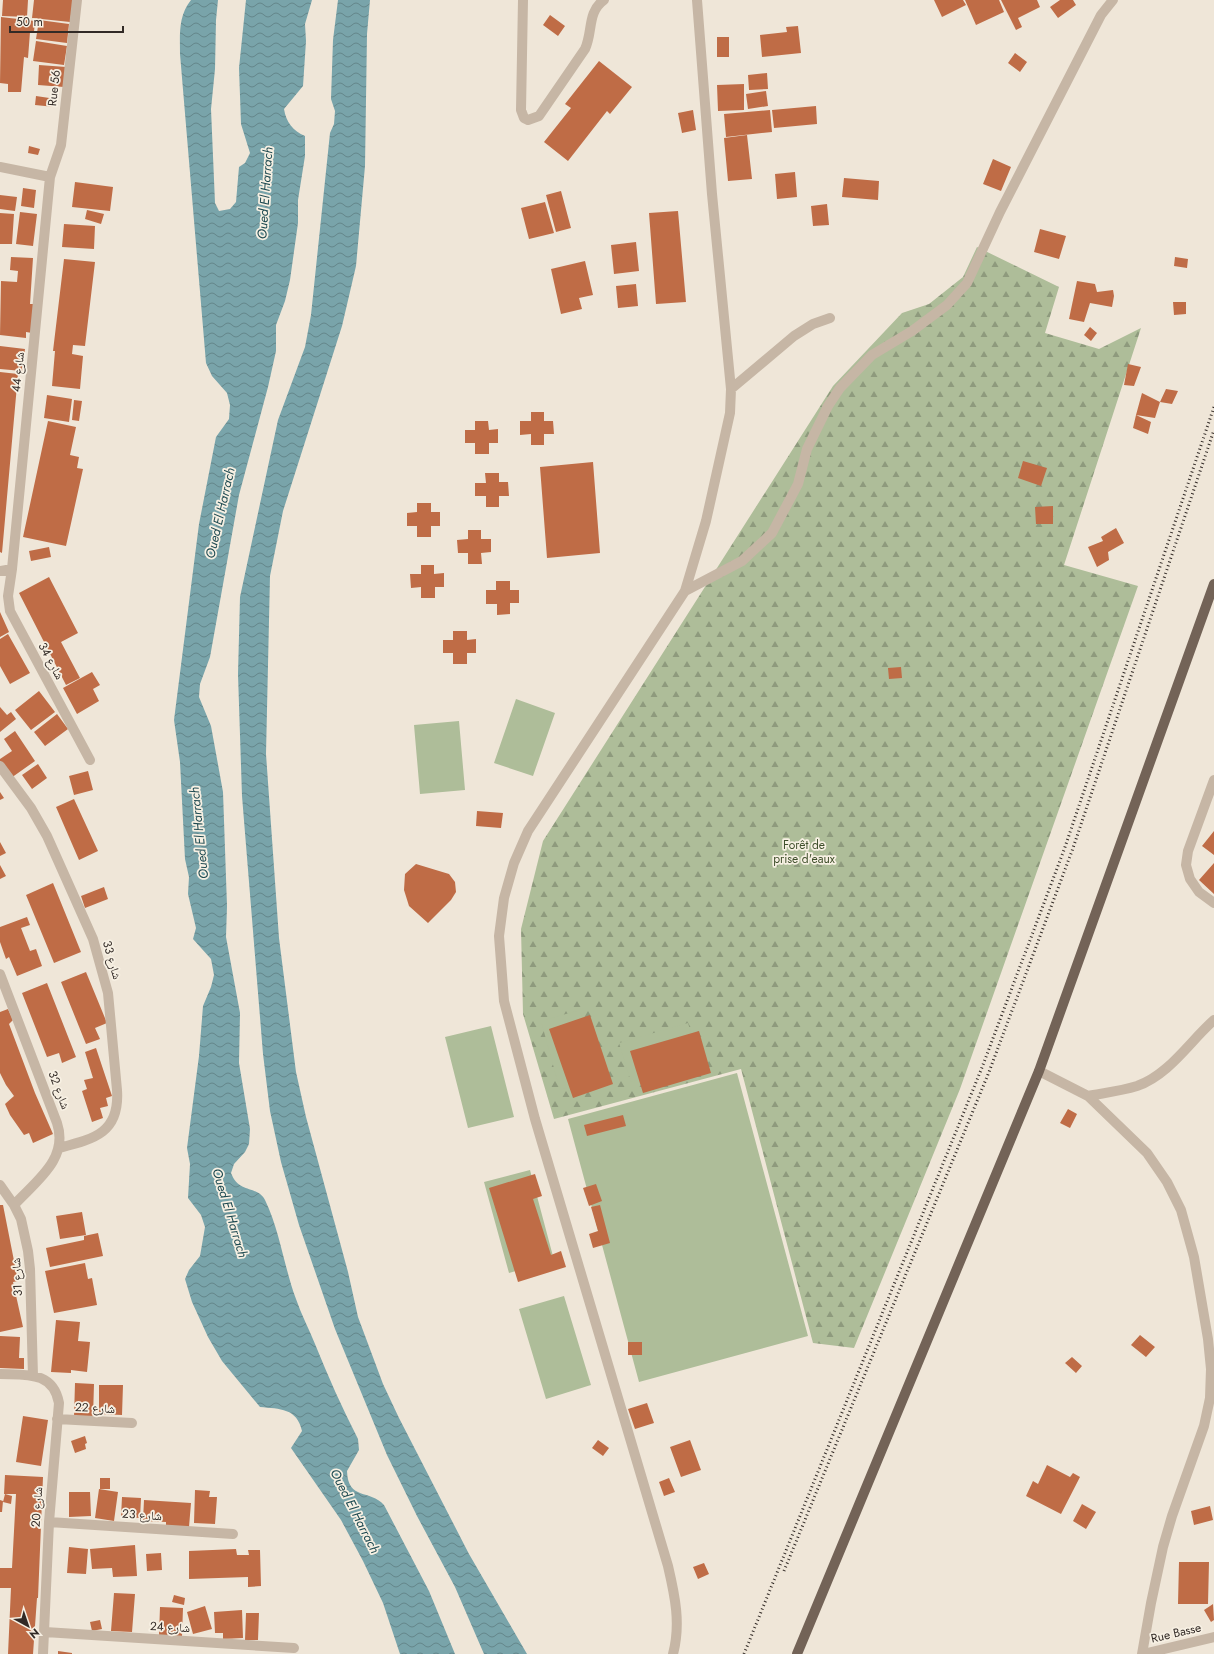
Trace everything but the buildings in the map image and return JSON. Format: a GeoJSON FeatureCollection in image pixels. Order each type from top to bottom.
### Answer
{"type":"FeatureCollection","features":[{"type":"Feature","properties":{"kind":"main road"},"geometry":{"type":"LineString","coordinates":[[797,1654],[1039,1071],[1214,584]]}},
{"type":"Feature","properties":{"kind":"street","name":"Rue 56"},"geometry":{"type":"LineString","coordinates":[[50,177],[61,145],[77,0]]}},
{"type":"Feature","properties":{"kind":"street"},"geometry":{"type":"LineString","coordinates":[[523,0],[520,110],[524,118],[528,120],[538,116],[585,49],[594,9],[604,0]]}},
{"type":"Feature","properties":{"kind":"street"},"geometry":{"type":"LineString","coordinates":[[673,1654],[677,1633],[677,1614],[668,1566],[532,1104],[504,1001],[499,936],[504,898],[514,863],[528,831],[685,591],[708,514],[730,413],[731,389],[712,194],[697,0]]}},
{"type":"Feature","properties":{"kind":"street"},"geometry":{"type":"LineString","coordinates":[[685,591],[742,561],[772,533],[798,484],[807,449],[828,406],[840,388],[872,355],[912,330],[947,304],[967,283],[1000,212],[1094,29],[1105,8],[1113,0]]}},
{"type":"Feature","properties":{"kind":"street"},"geometry":{"type":"LineString","coordinates":[[0,167],[50,177]]}},
{"type":"Feature","properties":{"kind":"street","name":"شارع 44"},"geometry":{"type":"LineString","coordinates":[[12,569],[50,177]]}},
{"type":"Feature","properties":{"kind":"street"},"geometry":{"type":"LineString","coordinates":[[731,389],[794,336],[813,324],[830,318]]}},
{"type":"Feature","properties":{"kind":"street"},"geometry":{"type":"LineString","coordinates":[[0,572],[12,569]]}},
{"type":"Feature","properties":{"kind":"street","name":"شارع 34"},"geometry":{"type":"LineString","coordinates":[[12,569],[8,596],[10,611],[90,760]]}},
{"type":"Feature","properties":{"kind":"street","name":"شارع 33"},"geometry":{"type":"LineString","coordinates":[[0,766],[31,808],[54,850],[93,939],[108,993],[118,1090],[116,1112],[104,1131],[95,1138],[59,1148]]}},
{"type":"Feature","properties":{"kind":"street"},"geometry":{"type":"LineString","coordinates":[[1214,780],[1188,851],[1186,865],[1190,880],[1199,892],[1214,903]]}},
{"type":"Feature","properties":{"kind":"street","name":"شارع 32"},"geometry":{"type":"LineString","coordinates":[[0,974],[60,1131],[59,1148],[52,1164],[14,1205]]}},
{"type":"Feature","properties":{"kind":"street"},"geometry":{"type":"LineString","coordinates":[[1088,1096],[1138,1086],[1156,1076],[1214,1020]]}},
{"type":"Feature","properties":{"kind":"street"},"geometry":{"type":"LineString","coordinates":[[1039,1071],[1088,1096],[1147,1153],[1167,1182],[1181,1210],[1194,1257],[1208,1339],[1211,1369],[1210,1398],[1204,1426],[1172,1516],[1163,1547],[1151,1603],[1143,1654]]}},
{"type":"Feature","properties":{"kind":"street","name":"شارع 31"},"geometry":{"type":"LineString","coordinates":[[0,1185],[14,1205],[21,1219],[25,1234],[30,1269],[33,1376]]}},
{"type":"Feature","properties":{"kind":"street"},"geometry":{"type":"LineString","coordinates":[[0,1374],[33,1376]]}},
{"type":"Feature","properties":{"kind":"street","name":"شارع 20"},"geometry":{"type":"LineString","coordinates":[[33,1376],[46,1380],[55,1390],[58,1403],[49,1522],[43,1654]]}},
{"type":"Feature","properties":{"kind":"street","name":"شارع 22"},"geometry":{"type":"LineString","coordinates":[[57,1419],[132,1423]]}},
{"type":"Feature","properties":{"kind":"street","name":"شارع 23"},"geometry":{"type":"LineString","coordinates":[[49,1522],[233,1534]]}},
{"type":"Feature","properties":{"kind":"street","name":"شارع 24"},"geometry":{"type":"LineString","coordinates":[[44,1632],[294,1648]]}},
{"type":"Feature","properties":{"kind":"street","name":"Rue Basse"},"geometry":{"type":"LineString","coordinates":[[1143,1654],[1214,1637]]}},
{"type":"Feature","properties":{"kind":"green space","name":"Forêt de prise d'eaux"},"geometry":{"type":"Polygon","coordinates":[[[977,247],[1059,287],[1045,333],[1099,349],[1141,328],[1064,565],[1138,586],[960,1089],[854,1348],[813,1343],[741,1069],[554,1119],[523,1014],[521,929],[543,841],[833,386],[902,313],[929,304],[963,277],[977,247]]]}},
{"type":"Feature","properties":{"kind":"green space"},"geometry":{"type":"Polygon","coordinates":[[[516,699],[555,713],[533,776],[494,763],[516,699]]]}},
{"type":"Feature","properties":{"kind":"green space"},"geometry":{"type":"Polygon","coordinates":[[[459,721],[465,790],[420,794],[414,725],[459,721]]]}},
{"type":"Feature","properties":{"kind":"green space"},"geometry":{"type":"Polygon","coordinates":[[[580,1010],[599,1079],[560,1090],[541,1021],[580,1010]]]}},
{"type":"Feature","properties":{"kind":"green space"},"geometry":{"type":"Polygon","coordinates":[[[688,1023],[700,1062],[631,1082],[619,1043],[688,1023]]]}},
{"type":"Feature","properties":{"kind":"green space"},"geometry":{"type":"Polygon","coordinates":[[[491,1026],[514,1117],[468,1128],[445,1037],[491,1026]]]}},
{"type":"Feature","properties":{"kind":"green space"},"geometry":{"type":"Polygon","coordinates":[[[737,1073],[808,1336],[639,1382],[568,1119],[737,1073]]]}},
{"type":"Feature","properties":{"kind":"green space"},"geometry":{"type":"Polygon","coordinates":[[[530,1170],[554,1260],[509,1273],[484,1182],[530,1170]]]}},
{"type":"Feature","properties":{"kind":"green space"},"geometry":{"type":"Polygon","coordinates":[[[564,1296],[591,1385],[546,1399],[519,1309],[564,1296]]]}},
{"type":"Feature","properties":{"kind":"water","name":"Oued El Harrach"},"geometry":{"type":"Polygon","coordinates":[[[191,0],[218,0],[215,69],[211,109],[215,203],[219,211],[230,209],[236,202],[239,167],[245,163],[250,153],[241,124],[239,68],[246,0],[312,0],[305,24],[306,41],[303,86],[284,109],[286,118],[291,126],[297,132],[305,136],[305,156],[298,200],[298,223],[290,280],[285,301],[276,325],[276,351],[268,387],[239,495],[210,657],[200,684],[199,697],[211,726],[223,792],[227,906],[226,937],[240,1013],[239,1063],[250,1129],[249,1144],[245,1152],[234,1164],[231,1173],[234,1180],[239,1184],[262,1195],[265,1200],[274,1224],[298,1305],[335,1392],[358,1439],[359,1450],[347,1471],[348,1480],[351,1487],[355,1491],[372,1497],[384,1505],[429,1591],[455,1654],[400,1654],[383,1603],[363,1561],[341,1520],[291,1448],[302,1431],[300,1423],[287,1411],[260,1407],[222,1361],[208,1337],[192,1302],[185,1279],[189,1270],[200,1256],[205,1227],[201,1215],[188,1198],[190,1164],[187,1148],[199,1056],[203,1006],[214,975],[211,959],[193,939],[196,928],[188,894],[189,877],[185,859],[180,762],[174,720],[199,524],[216,437],[229,419],[230,405],[227,393],[212,376],[206,363],[180,54],[182,19],[191,0]]]}},
{"type":"Feature","properties":{"kind":"water"},"geometry":{"type":"Polygon","coordinates":[[[338,0],[370,0],[367,34],[365,166],[356,266],[342,326],[283,511],[270,576],[266,754],[279,938],[296,1072],[306,1117],[348,1272],[358,1317],[383,1384],[399,1418],[469,1554],[527,1654],[484,1654],[455,1587],[417,1516],[387,1455],[335,1329],[299,1225],[281,1162],[270,1111],[263,1054],[242,796],[238,674],[240,597],[278,420],[305,347],[311,315],[330,133],[334,124],[335,111],[331,99],[333,40],[338,0]]]}},
{"type":"Feature","properties":{"kind":"railway"},"geometry":{"type":"LineString","coordinates":[[744,1654],[981,1070],[1064,850],[1214,407]]}},
{"type":"Feature","properties":{"kind":"railway"},"geometry":{"type":"LineString","coordinates":[[784,1571],[989,1072],[1072,851],[1214,430]]}}]}
